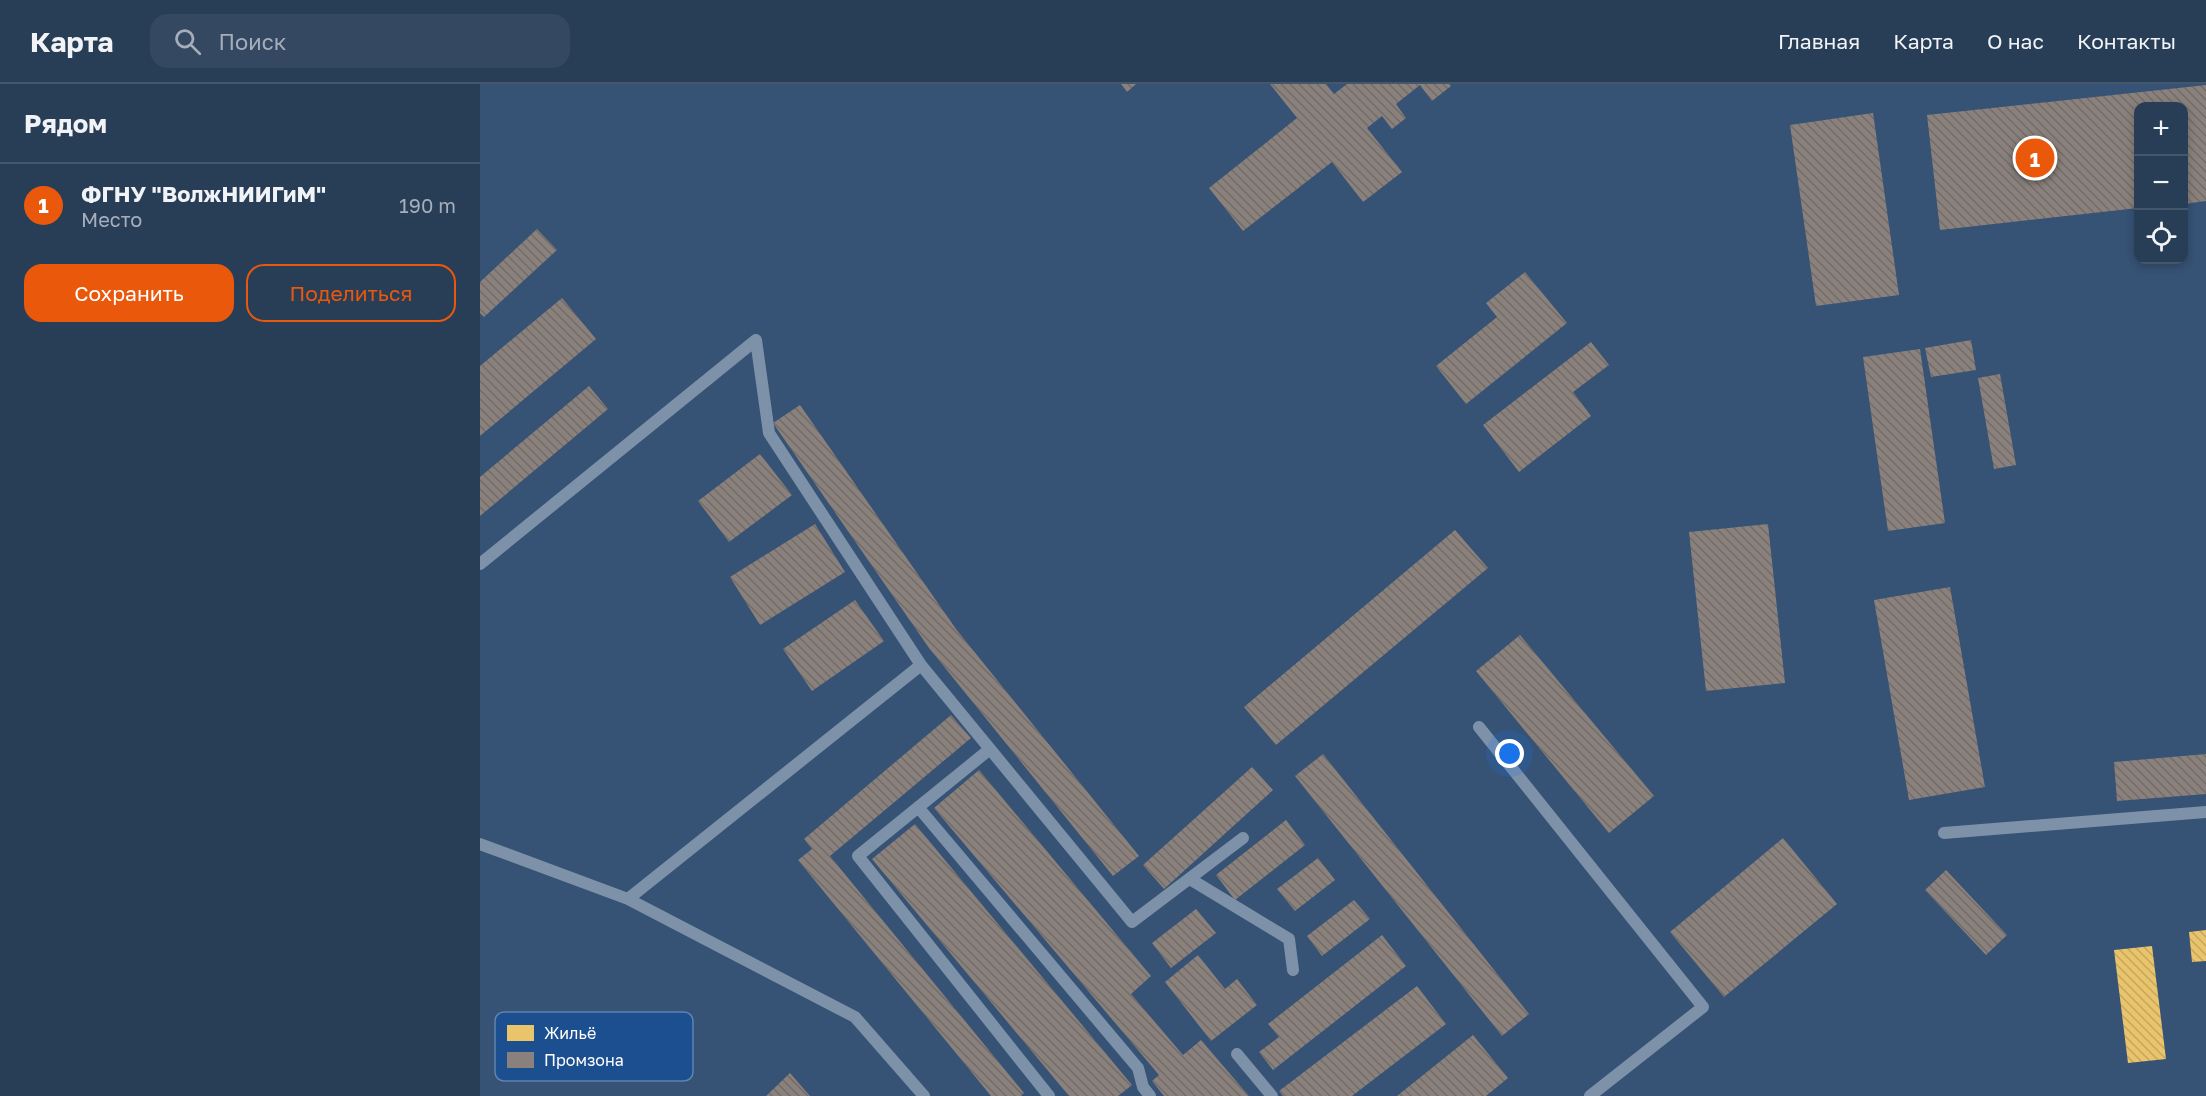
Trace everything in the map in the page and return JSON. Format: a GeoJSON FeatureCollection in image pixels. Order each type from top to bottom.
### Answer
{"type":"FeatureCollection","features":[{"type":"Feature","properties":{"kind":"lane"},"geometry":{"type":"LineString","coordinates":[[480,564],[756,340],[769,433],[921,664],[1132,922],[1243,838]]}},
{"type":"Feature","properties":{"kind":"lane"},"geometry":{"type":"LineString","coordinates":[[628,899],[921,664]]}},
{"type":"Feature","properties":{"kind":"lane"},"geometry":{"type":"LineString","coordinates":[[1479,727],[1703,1007],[1590,1096]]}},
{"type":"Feature","properties":{"kind":"lane"},"geometry":{"type":"LineString","coordinates":[[990,749],[858,856],[1049,1096]]}},
{"type":"Feature","properties":{"kind":"lane"},"geometry":{"type":"LineString","coordinates":[[918,807],[1138,1068],[1143,1087],[1150,1096]]}},
{"type":"Feature","properties":{"kind":"lane"},"geometry":{"type":"LineString","coordinates":[[1944,833],[2206,812]]}},
{"type":"Feature","properties":{"kind":"lane"},"geometry":{"type":"LineString","coordinates":[[480,844],[628,899],[855,1017],[924,1096]]}},
{"type":"Feature","properties":{"kind":"lane"},"geometry":{"type":"LineString","coordinates":[[1190,879],[1289,939],[1293,970]]}},
{"type":"Feature","properties":{"kind":"lane"},"geometry":{"type":"LineString","coordinates":[[1238,1054],[1272,1096]]}},
{"type":"Feature","properties":{"kind":"building: Жильё"},"geometry":{"type":"Polygon","coordinates":[[[2206,930],[2206,961],[2192,962],[2189,932],[2206,930]]]}},
{"type":"Feature","properties":{"kind":"building: Жильё"},"geometry":{"type":"Polygon","coordinates":[[[2152,946],[2166,1059],[2128,1063],[2114,950],[2152,946]]]}},
{"type":"Feature","properties":{"kind":"building: Промзона"},"geometry":{"type":"Polygon","coordinates":[[[1121,84],[1136,84],[1127,92],[1121,84]]]}},
{"type":"Feature","properties":{"kind":"building: Промзона"},"geometry":{"type":"Polygon","coordinates":[[[1270,84],[1326,84],[1334,94],[1347,84],[1449,84],[1451,86],[1432,101],[1420,85],[1396,104],[1406,118],[1392,129],[1382,116],[1367,128],[1402,172],[1363,202],[1332,162],[1243,231],[1209,188],[1297,118],[1270,84]]]}},
{"type":"Feature","properties":{"kind":"building: Промзона"},"geometry":{"type":"Polygon","coordinates":[[[2206,85],[2206,201],[2188,203],[2188,102],[2134,102],[2134,208],[1940,230],[1927,115],[2206,85]]]}},
{"type":"Feature","properties":{"kind":"building: Промзона"},"geometry":{"type":"Polygon","coordinates":[[[1873,113],[1899,295],[1816,306],[1790,125],[1873,113]]]}},
{"type":"Feature","properties":{"kind":"building: Промзона"},"geometry":{"type":"Polygon","coordinates":[[[537,229],[557,250],[484,317],[480,313],[480,282],[537,229]]]}},
{"type":"Feature","properties":{"kind":"building: Промзона"},"geometry":{"type":"Polygon","coordinates":[[[1525,272],[1567,323],[1466,404],[1436,366],[1497,317],[1486,303],[1525,272]]]}},
{"type":"Feature","properties":{"kind":"building: Промзона"},"geometry":{"type":"Polygon","coordinates":[[[562,298],[596,339],[480,436],[480,366],[562,298]]]}},
{"type":"Feature","properties":{"kind":"building: Промзона"},"geometry":{"type":"Polygon","coordinates":[[[1971,340],[1976,370],[1931,377],[1925,348],[1971,340]]]}},
{"type":"Feature","properties":{"kind":"building: Промзона"},"geometry":{"type":"Polygon","coordinates":[[[1591,342],[1609,365],[1573,392],[1591,416],[1519,472],[1483,425],[1591,342]]]}},
{"type":"Feature","properties":{"kind":"building: Промзона"},"geometry":{"type":"Polygon","coordinates":[[[1920,349],[1945,523],[1888,531],[1863,357],[1920,349]]]}},
{"type":"Feature","properties":{"kind":"building: Промзона"},"geometry":{"type":"Polygon","coordinates":[[[2000,374],[2016,465],[1994,469],[1978,378],[2000,374]]]}},
{"type":"Feature","properties":{"kind":"building: Промзона"},"geometry":{"type":"Polygon","coordinates":[[[589,386],[608,409],[480,516],[480,477],[589,386]]]}},
{"type":"Feature","properties":{"kind":"building: Промзона"},"geometry":{"type":"Polygon","coordinates":[[[800,405],[956,629],[1139,856],[1113,876],[929,648],[773,423],[800,405]]]}},
{"type":"Feature","properties":{"kind":"building: Промзона"},"geometry":{"type":"Polygon","coordinates":[[[760,454],[792,495],[729,542],[698,501],[760,454]]]}},
{"type":"Feature","properties":{"kind":"building: Промзона"},"geometry":{"type":"Polygon","coordinates":[[[815,524],[845,572],[760,625],[730,577],[815,524]]]}},
{"type":"Feature","properties":{"kind":"building: Промзона"},"geometry":{"type":"Polygon","coordinates":[[[1768,524],[1785,683],[1706,691],[1689,532],[1768,524]]]}},
{"type":"Feature","properties":{"kind":"building: Промзона"},"geometry":{"type":"Polygon","coordinates":[[[1455,530],[1488,568],[1276,745],[1244,707],[1455,530]]]}},
{"type":"Feature","properties":{"kind":"building: Промзона"},"geometry":{"type":"Polygon","coordinates":[[[1950,587],[1985,787],[1909,800],[1874,600],[1950,587]]]}},
{"type":"Feature","properties":{"kind":"building: Промзона"},"geometry":{"type":"Polygon","coordinates":[[[855,600],[884,641],[812,691],[783,649],[855,600]]]}},
{"type":"Feature","properties":{"kind":"building: Промзона"},"geometry":{"type":"Polygon","coordinates":[[[1520,635],[1654,796],[1609,833],[1476,671],[1520,635]]]}},
{"type":"Feature","properties":{"kind":"building: Промзона"},"geometry":{"type":"Polygon","coordinates":[[[951,715],[971,738],[830,856],[1024,1093],[1021,1096],[991,1096],[798,860],[812,849],[804,839],[951,715]]]}},
{"type":"Feature","properties":{"kind":"building: Промзона"},"geometry":{"type":"Polygon","coordinates":[[[1323,754],[1529,1014],[1502,1036],[1295,776],[1323,754]]]}},
{"type":"Feature","properties":{"kind":"building: Промзона"},"geometry":{"type":"Polygon","coordinates":[[[2206,754],[2206,794],[2117,801],[2114,762],[2206,754]]]}},
{"type":"Feature","properties":{"kind":"building: Промзона"},"geometry":{"type":"Polygon","coordinates":[[[1252,767],[1273,790],[1164,889],[1143,865],[1252,767]]]}},
{"type":"Feature","properties":{"kind":"building: Промзона"},"geometry":{"type":"Polygon","coordinates":[[[979,770],[1151,976],[1131,994],[1183,1055],[1201,1040],[1249,1096],[1164,1096],[1152,1081],[1159,1075],[934,808],[979,770]]]}},
{"type":"Feature","properties":{"kind":"building: Промзона"},"geometry":{"type":"Polygon","coordinates":[[[1286,820],[1305,845],[1235,900],[1216,875],[1286,820]]]}},
{"type":"Feature","properties":{"kind":"building: Промзона"},"geometry":{"type":"Polygon","coordinates":[[[915,824],[1132,1085],[1118,1096],[1069,1096],[872,859],[915,824]]]}},
{"type":"Feature","properties":{"kind":"building: Промзона"},"geometry":{"type":"Polygon","coordinates":[[[1783,838],[1837,904],[1724,997],[1670,932],[1783,838]]]}},
{"type":"Feature","properties":{"kind":"building: Промзона"},"geometry":{"type":"Polygon","coordinates":[[[1318,858],[1335,880],[1295,911],[1277,889],[1318,858]]]}},
{"type":"Feature","properties":{"kind":"building: Промзона"},"geometry":{"type":"Polygon","coordinates":[[[1946,870],[2007,935],[1986,955],[1925,890],[1946,870]]]}},
{"type":"Feature","properties":{"kind":"building: Промзона"},"geometry":{"type":"Polygon","coordinates":[[[1354,900],[1370,919],[1322,956],[1307,936],[1354,900]]]}},
{"type":"Feature","properties":{"kind":"building: Промзона"},"geometry":{"type":"Polygon","coordinates":[[[1196,909],[1216,933],[1171,968],[1152,943],[1196,909]]]}},
{"type":"Feature","properties":{"kind":"building: Промзона"},"geometry":{"type":"Polygon","coordinates":[[[1382,935],[1406,966],[1273,1070],[1259,1052],[1279,1037],[1268,1024],[1382,935]]]}},
{"type":"Feature","properties":{"kind":"building: Промзона"},"geometry":{"type":"Polygon","coordinates":[[[1198,955],[1225,989],[1237,979],[1257,1005],[1211,1041],[1165,982],[1198,955]]]}},
{"type":"Feature","properties":{"kind":"building: Промзона"},"geometry":{"type":"Polygon","coordinates":[[[1417,986],[1446,1024],[1352,1096],[1283,1096],[1279,1091],[1417,986]]]}},
{"type":"Feature","properties":{"kind":"building: Промзона"},"geometry":{"type":"Polygon","coordinates":[[[1473,1035],[1508,1078],[1486,1096],[1397,1096],[1473,1035]]]}},
{"type":"Feature","properties":{"kind":"building: Промзона"},"geometry":{"type":"Polygon","coordinates":[[[790,1073],[810,1096],[766,1096],[790,1073]]]}},
{"type":"Feature","properties":{"kind":"place","name":"ФГНУ \"ВолжНИИГиМ\""},"geometry":{"type":"Point","coordinates":[2035,158]}}]}
